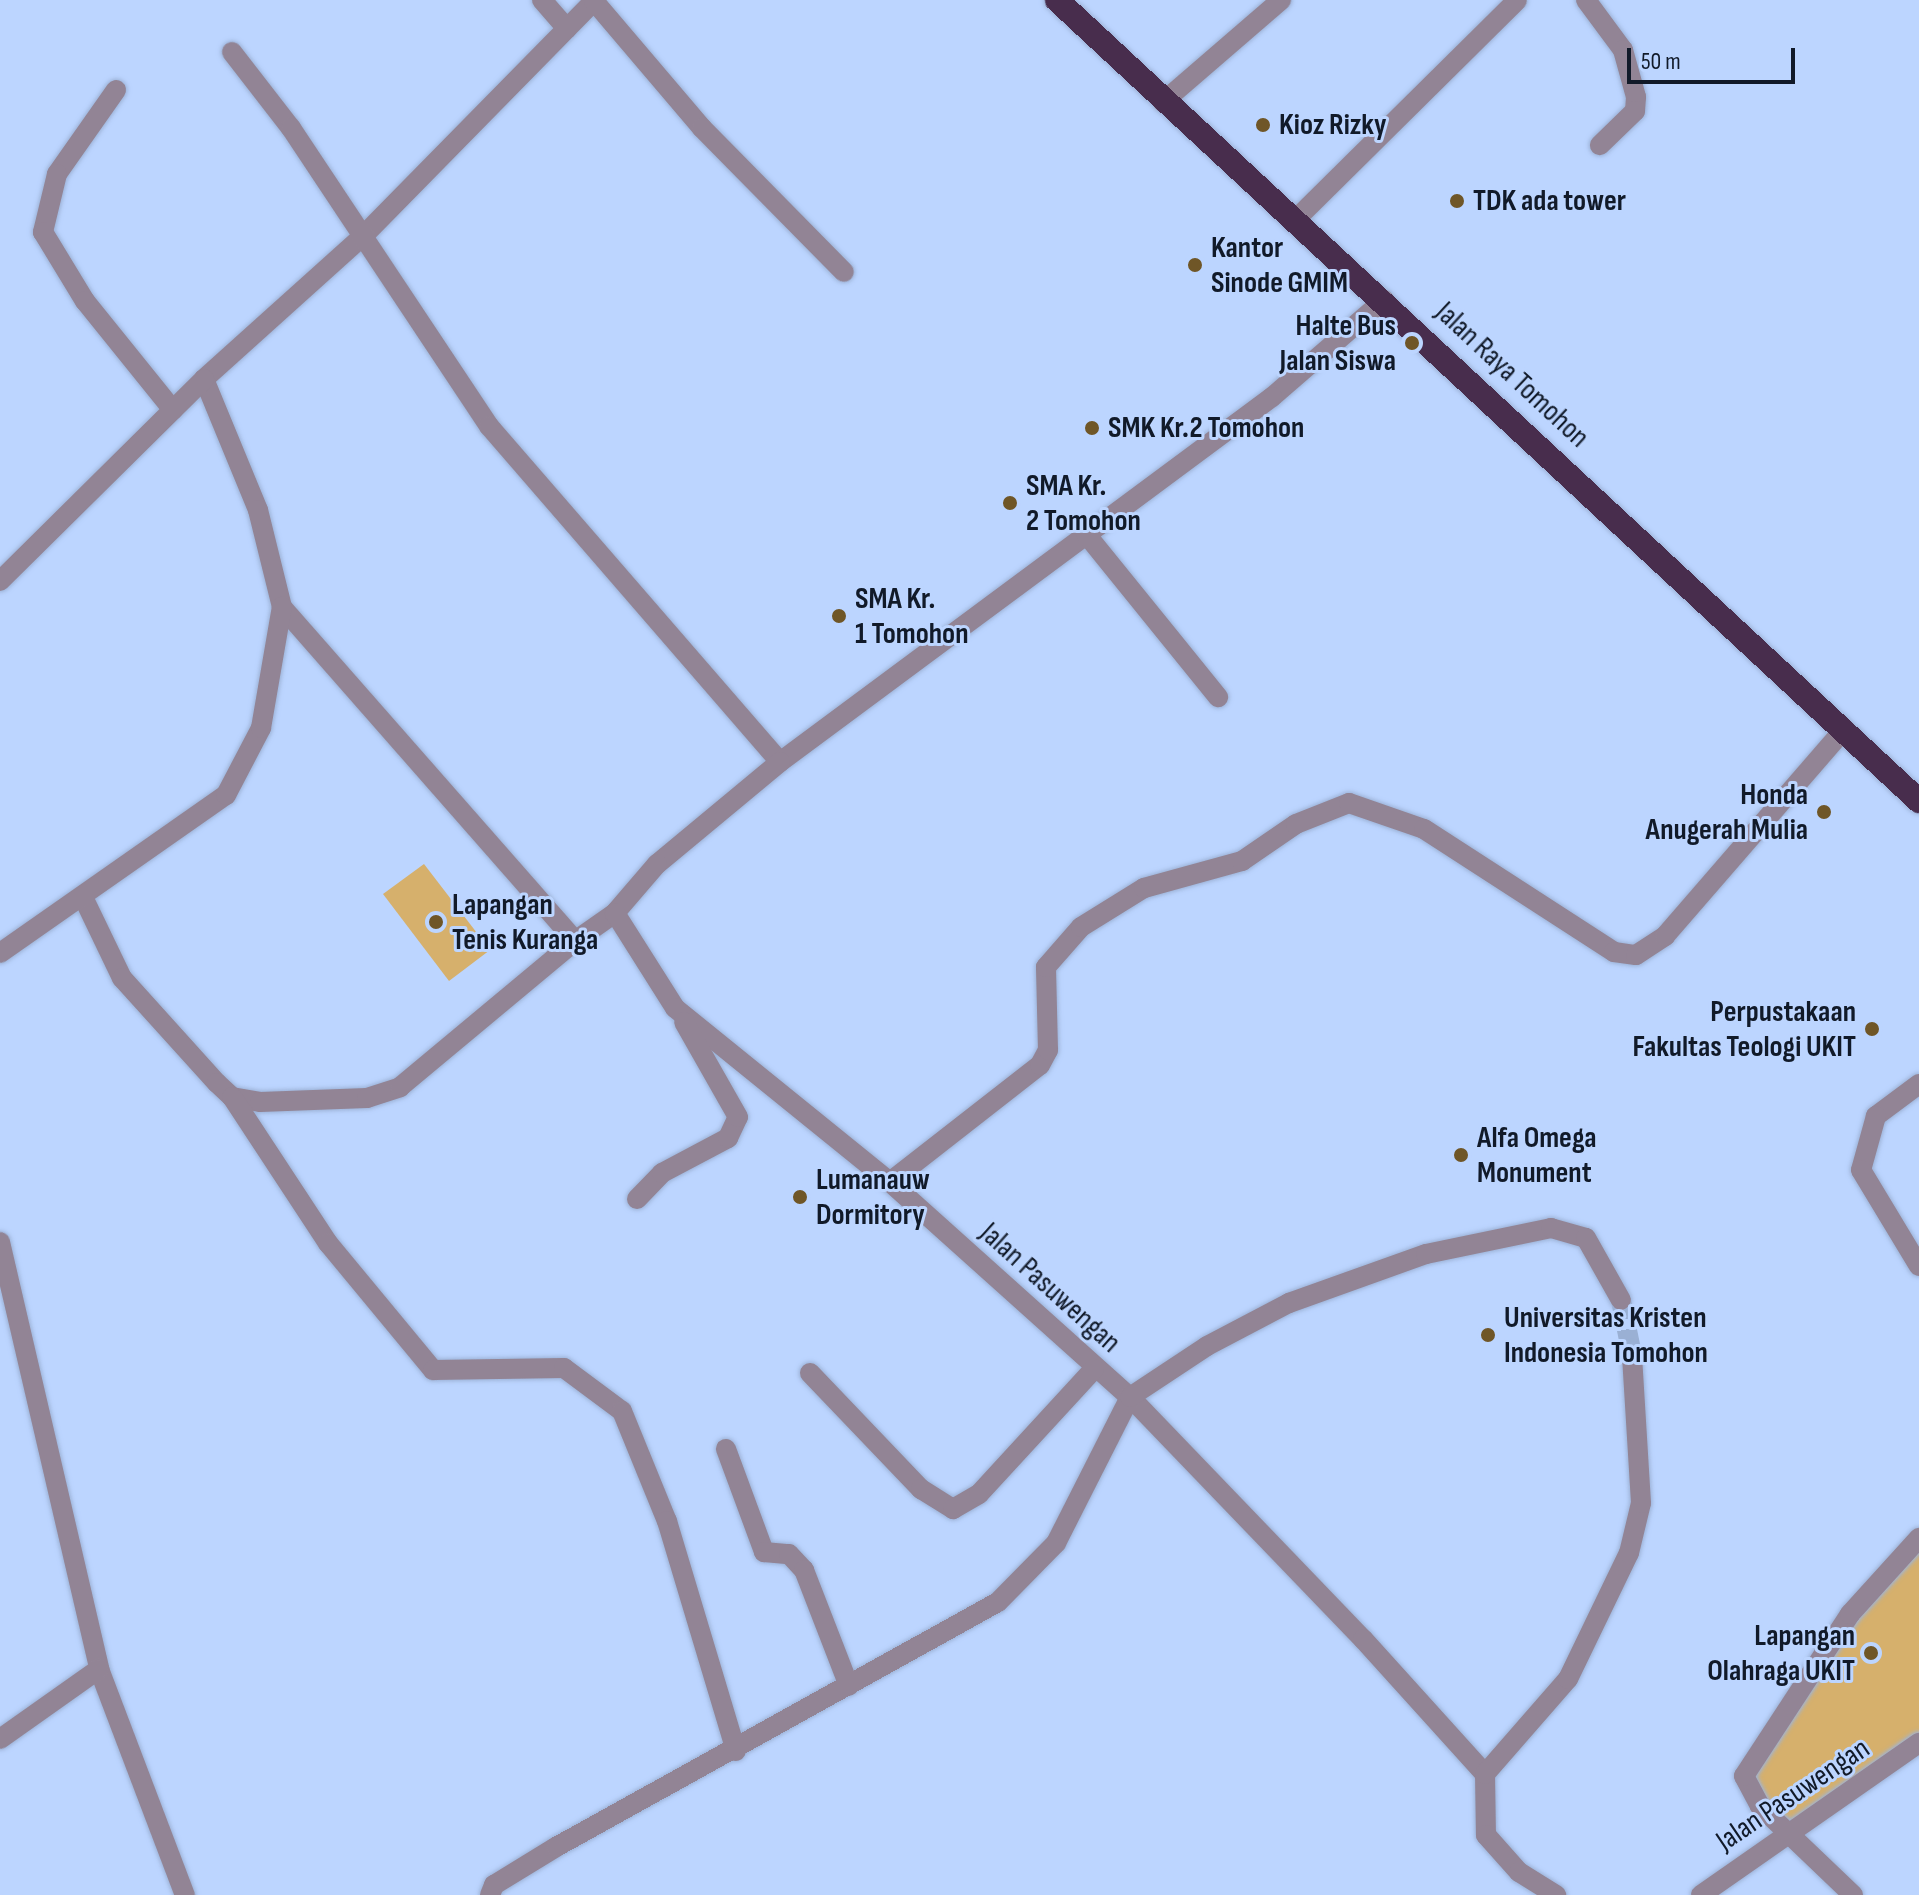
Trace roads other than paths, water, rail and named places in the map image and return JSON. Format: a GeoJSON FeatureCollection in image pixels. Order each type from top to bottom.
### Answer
{"type":"FeatureCollection","features":[{"type":"Feature","properties":{"kind":"highway","name":"Jalan Raya Tomohon"},"geometry":{"type":"LineString","coordinates":[[1057,0],[1293,222],[1384,300],[1919,801]]}},
{"type":"Feature","properties":{"kind":"street"},"geometry":{"type":"LineString","coordinates":[[542,0],[567,29]]}},
{"type":"Feature","properties":{"kind":"street"},"geometry":{"type":"LineString","coordinates":[[0,581],[204,379],[364,235],[595,0],[702,128],[844,272]]}},
{"type":"Feature","properties":{"kind":"street"},"geometry":{"type":"LineString","coordinates":[[1163,102],[1281,0]]}},
{"type":"Feature","properties":{"kind":"street"},"geometry":{"type":"LineString","coordinates":[[1293,222],[1517,0]]}},
{"type":"Feature","properties":{"kind":"street"},"geometry":{"type":"LineString","coordinates":[[1586,0],[1623,50],[1636,97],[1635,111],[1600,145]]}},
{"type":"Feature","properties":{"kind":"street"},"geometry":{"type":"LineString","coordinates":[[232,52],[364,235],[489,426],[780,762]]}},
{"type":"Feature","properties":{"kind":"street"},"geometry":{"type":"LineString","coordinates":[[116,90],[57,174],[43,232],[69,279],[173,410]]}},
{"type":"Feature","properties":{"kind":"street"},"geometry":{"type":"LineString","coordinates":[[232,1097],[260,1102],[383,1095],[575,941],[615,913],[657,864],[780,762],[1272,397],[1384,300]]}},
{"type":"Feature","properties":{"kind":"street"},"geometry":{"type":"LineString","coordinates":[[0,953],[226,795],[261,728],[282,607],[258,510],[204,379]]}},
{"type":"Feature","properties":{"kind":"street"},"geometry":{"type":"LineString","coordinates":[[1086,534],[1218,697]]}},
{"type":"Feature","properties":{"kind":"street"},"geometry":{"type":"LineString","coordinates":[[282,607],[575,941]]}},
{"type":"Feature","properties":{"kind":"street"},"geometry":{"type":"LineString","coordinates":[[890,1182],[1040,1065],[1048,1050],[1046,967],[1081,927],[1144,888],[1242,861],[1296,824],[1349,803],[1424,829],[1614,952],[1636,955],[1665,936],[1844,729]]}},
{"type":"Feature","properties":{"kind":"street"},"geometry":{"type":"LineString","coordinates":[[83,897],[122,978],[232,1097],[328,1243],[424,1363],[452,1375],[564,1368],[622,1411],[667,1521],[736,1751]]}},
{"type":"Feature","properties":{"kind":"street","name":"Jalan Pasuwengan"},"geometry":{"type":"LineString","coordinates":[[615,913],[675,1008],[890,1182],[1094,1369],[1130,1397],[1485,1774]]}},
{"type":"Feature","properties":{"kind":"street"},"geometry":{"type":"LineString","coordinates":[[637,1199],[662,1173],[728,1138],[738,1117],[727,1086],[675,1008]]}},
{"type":"Feature","properties":{"kind":"street"},"geometry":{"type":"LineString","coordinates":[[1919,1084],[1876,1116],[1861,1170],[1919,1266]]}},
{"type":"Feature","properties":{"kind":"street"},"geometry":{"type":"LineString","coordinates":[[490,1895],[556,1847],[736,1751],[998,1602],[1028,1576],[1056,1543],[1130,1397],[1168,1368],[1289,1303],[1426,1254],[1551,1228],[1586,1238],[1621,1300]]}},
{"type":"Feature","properties":{"kind":"street"},"geometry":{"type":"LineString","coordinates":[[0,1242],[99,1669],[185,1895]]}},
{"type":"Feature","properties":{"kind":"street"},"geometry":{"type":"LineString","coordinates":[[1556,1895],[1519,1872],[1486,1835],[1485,1774],[1568,1679],[1629,1553],[1641,1503],[1632,1355]]}},
{"type":"Feature","properties":{"kind":"street"},"geometry":{"type":"LineString","coordinates":[[810,1373],[921,1489],[953,1509],[979,1494],[1094,1369]]}},
{"type":"Feature","properties":{"kind":"street"},"geometry":{"type":"LineString","coordinates":[[726,1449],[764,1552],[789,1554],[804,1570],[849,1686]]}},
{"type":"Feature","properties":{"kind":"street"},"geometry":{"type":"LineString","coordinates":[[1853,1895],[1760,1806],[1744,1776],[1850,1614],[1919,1538]]}},
{"type":"Feature","properties":{"kind":"street"},"geometry":{"type":"LineString","coordinates":[[0,1739],[99,1669]]}},
{"type":"Feature","properties":{"kind":"street","name":"Jalan Pasuwengan"},"geometry":{"type":"LineString","coordinates":[[1701,1895],[1794,1836],[1919,1743]]}},
{"type":"Feature","properties":{"kind":"tunnel"},"geometry":{"type":"LineString","coordinates":[[1621,1300],[1632,1355]]}},
{"type":"Feature","properties":{"kind":"place","name":"Kioz Rizky"},"geometry":{"type":"Point","coordinates":[1263,125]}},
{"type":"Feature","properties":{"kind":"place","name":"TDK ada tower"},"geometry":{"type":"Point","coordinates":[1457,201]}},
{"type":"Feature","properties":{"kind":"place","name":"Kantor Sinode GMIM"},"geometry":{"type":"Point","coordinates":[1195,265]}},
{"type":"Feature","properties":{"kind":"place","name":"Halte Bus Jalan Siswa"},"geometry":{"type":"Point","coordinates":[1412,343]}},
{"type":"Feature","properties":{"kind":"place","name":"SMK Kr.2 Tomohon"},"geometry":{"type":"Point","coordinates":[1092,428]}},
{"type":"Feature","properties":{"kind":"place","name":"SMA Kr. 2 Tomohon"},"geometry":{"type":"Point","coordinates":[1010,503]}},
{"type":"Feature","properties":{"kind":"place","name":"SMA Kr. 1 Tomohon"},"geometry":{"type":"Point","coordinates":[839,616]}},
{"type":"Feature","properties":{"kind":"place","name":"Honda Anugerah Mulia"},"geometry":{"type":"Point","coordinates":[1824,812]}},
{"type":"Feature","properties":{"kind":"place","name":"Lapangan Tenis Kuranga"},"geometry":{"type":"Point","coordinates":[436,922]}},
{"type":"Feature","properties":{"kind":"place","name":"Perpustakaan Fakultas Teologi UKIT"},"geometry":{"type":"Point","coordinates":[1872,1029]}},
{"type":"Feature","properties":{"kind":"place","name":"Alfa Omega Monument"},"geometry":{"type":"Point","coordinates":[1461,1155]}},
{"type":"Feature","properties":{"kind":"place","name":"Lumanauw Dormitory"},"geometry":{"type":"Point","coordinates":[800,1197]}},
{"type":"Feature","properties":{"kind":"place","name":"Universitas Kristen Indonesia Tomohon"},"geometry":{"type":"Point","coordinates":[1488,1335]}},
{"type":"Feature","properties":{"kind":"place","name":"Lapangan Olahraga UKIT"},"geometry":{"type":"Point","coordinates":[1871,1653]}}]}
